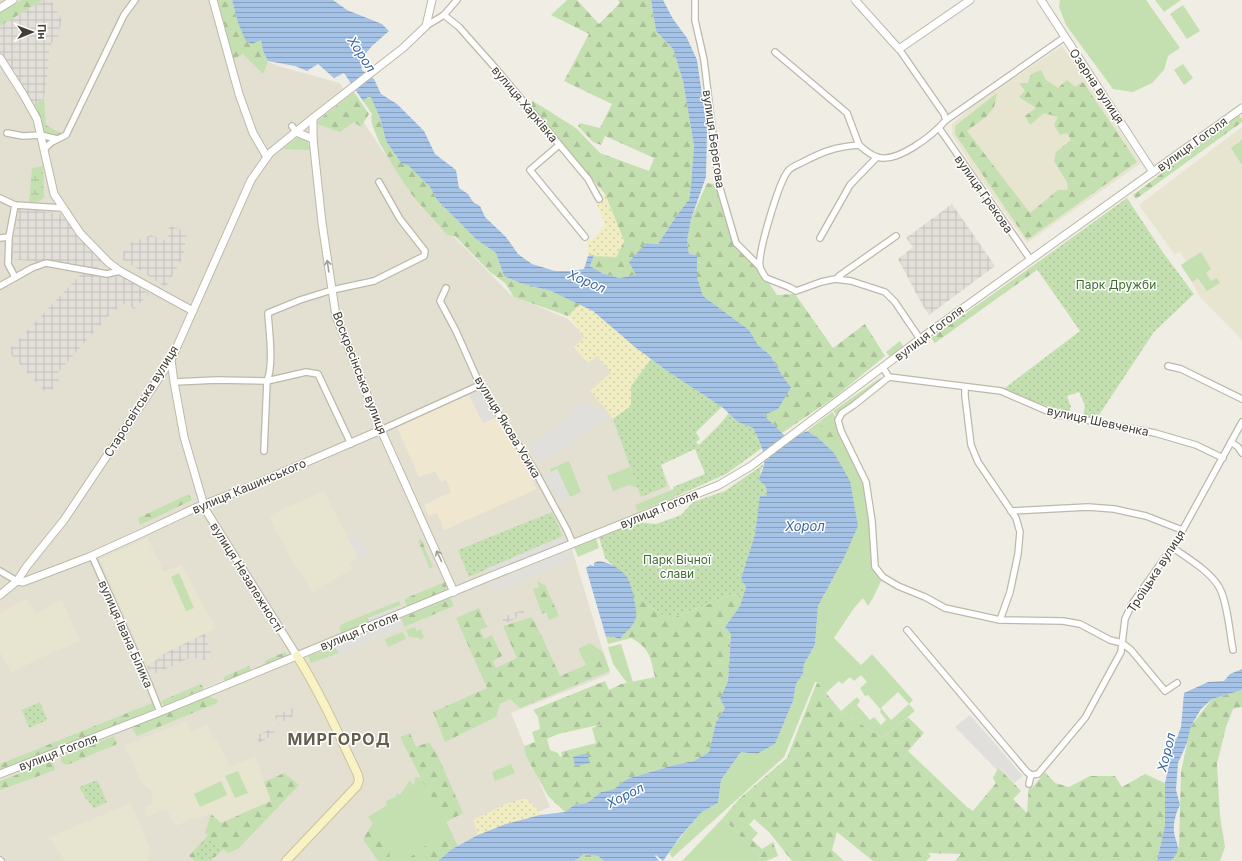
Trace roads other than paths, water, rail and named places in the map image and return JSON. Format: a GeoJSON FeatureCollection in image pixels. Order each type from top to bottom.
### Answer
{"type":"FeatureCollection","features":[{"type":"Feature","properties":{"kind":"main road","name":"вулиця Незалежності"},"geometry":{"type":"LineString","coordinates":[[286,861],[357,786],[359,780],[332,720],[298,656]]}},
{"type":"Feature","properties":{"kind":"street"},"geometry":{"type":"LineString","coordinates":[[0,8],[13,0]]}},
{"type":"Feature","properties":{"kind":"street"},"geometry":{"type":"LineString","coordinates":[[44,149],[57,139],[66,135],[124,15],[135,0]]}},
{"type":"Feature","properties":{"kind":"street"},"geometry":{"type":"LineString","coordinates":[[213,0],[239,94],[253,133],[267,157]]}},
{"type":"Feature","properties":{"kind":"street"},"geometry":{"type":"LineString","coordinates":[[426,26],[432,0]]}},
{"type":"Feature","properties":{"kind":"street"},"geometry":{"type":"LineString","coordinates":[[314,118],[403,48],[426,26],[444,16],[457,0]]}},
{"type":"Feature","properties":{"kind":"street","name":"вулиця Берегова"},"geometry":{"type":"LineString","coordinates":[[695,0],[695,20],[704,60],[719,185],[736,243],[760,267],[766,278],[790,287],[796,291],[821,282],[837,279]]}},
{"type":"Feature","properties":{"kind":"street"},"geometry":{"type":"LineString","coordinates":[[855,0],[899,49],[944,114],[946,120]]}},
{"type":"Feature","properties":{"kind":"street"},"geometry":{"type":"LineString","coordinates":[[899,49],[970,0]]}},
{"type":"Feature","properties":{"kind":"street","name":"Озерна вулиця"},"geometry":{"type":"LineString","coordinates":[[1041,0],[1113,108],[1153,172]]}},
{"type":"Feature","properties":{"kind":"street","name":"вулиця Харківка"},"geometry":{"type":"LineString","coordinates":[[444,16],[459,28],[498,71],[588,179],[599,199]]}},
{"type":"Feature","properties":{"kind":"street"},"geometry":{"type":"LineString","coordinates":[[775,52],[847,113],[859,145],[877,157],[886,158],[909,151],[939,128],[946,120],[1065,38]]}},
{"type":"Feature","properties":{"kind":"street"},"geometry":{"type":"LineString","coordinates":[[0,58],[37,119],[54,194],[80,233],[108,262],[120,272],[193,311]]}},
{"type":"Feature","properties":{"kind":"street","name":"вулиця Гоголя"},"geometry":{"type":"LineString","coordinates":[[0,774],[160,712],[719,485],[751,466],[920,339],[1030,259],[1242,109]]}},
{"type":"Feature","properties":{"kind":"street","name":"Старосвітська вулиця"},"geometry":{"type":"LineString","coordinates":[[0,595],[17,581],[68,514],[171,360],[251,180],[267,157],[294,129],[314,118]]}},
{"type":"Feature","properties":{"kind":"street","name":"Воскресінська вулиця"},"geometry":{"type":"LineString","coordinates":[[314,118],[313,139],[322,223],[336,316],[347,348],[381,430],[454,592]]}},
{"type":"Feature","properties":{"kind":"street","name":"вулиця Грекова"},"geometry":{"type":"LineString","coordinates":[[939,128],[1030,259]]}},
{"type":"Feature","properties":{"kind":"street"},"geometry":{"type":"LineString","coordinates":[[294,129],[313,139]]}},
{"type":"Feature","properties":{"kind":"street"},"geometry":{"type":"LineString","coordinates":[[7,133],[22,136],[41,135],[57,139]]}},
{"type":"Feature","properties":{"kind":"street"},"geometry":{"type":"LineString","coordinates":[[559,145],[530,170],[585,237]]}},
{"type":"Feature","properties":{"kind":"street"},"geometry":{"type":"LineString","coordinates":[[760,267],[760,256],[769,220],[782,182],[789,170],[822,152],[839,146],[859,145]]}},
{"type":"Feature","properties":{"kind":"street"},"geometry":{"type":"LineString","coordinates":[[820,238],[850,185],[877,157]]}},
{"type":"Feature","properties":{"kind":"street"},"geometry":{"type":"LineString","coordinates":[[264,450],[267,381],[270,375],[268,313],[300,300],[332,290],[374,281],[424,256],[425,251],[400,219],[379,182]]}},
{"type":"Feature","properties":{"kind":"street"},"geometry":{"type":"LineString","coordinates":[[0,198],[15,205],[62,208]]}},
{"type":"Feature","properties":{"kind":"street"},"geometry":{"type":"LineString","coordinates":[[15,205],[9,237],[8,264],[15,277]]}},
{"type":"Feature","properties":{"kind":"street"},"geometry":{"type":"LineString","coordinates":[[837,279],[839,276],[896,236]]}},
{"type":"Feature","properties":{"kind":"street"},"geometry":{"type":"LineString","coordinates":[[0,238],[9,237]]}},
{"type":"Feature","properties":{"kind":"street"},"geometry":{"type":"LineString","coordinates":[[0,286],[32,268],[46,263],[107,274],[120,272]]}},
{"type":"Feature","properties":{"kind":"street"},"geometry":{"type":"LineString","coordinates":[[837,279],[851,281],[885,292],[895,302],[920,339]]}},
{"type":"Feature","properties":{"kind":"street","name":"вулиця Якова Усика"},"geometry":{"type":"LineString","coordinates":[[446,288],[440,300],[456,331],[480,385],[535,470],[573,544]]}},
{"type":"Feature","properties":{"kind":"street","name":"вулиця Незалежності"},"geometry":{"type":"LineString","coordinates":[[171,360],[184,437],[203,505],[298,656]]}},
{"type":"Feature","properties":{"kind":"street"},"geometry":{"type":"LineString","coordinates":[[1168,366],[1181,369],[1242,399]]}},
{"type":"Feature","properties":{"kind":"street"},"geometry":{"type":"LineString","coordinates":[[883,368],[888,377],[842,413],[838,420],[841,431],[866,482],[872,521],[875,567],[883,577],[898,586],[945,608],[1000,620],[1063,621],[1080,624],[1110,640],[1122,643],[1131,650],[1166,691],[1177,683]]}},
{"type":"Feature","properties":{"kind":"street"},"geometry":{"type":"LineString","coordinates":[[174,382],[217,380],[267,381],[306,372],[318,374],[351,444]]}},
{"type":"Feature","properties":{"kind":"street","name":"вулиця Шевченка"},"geometry":{"type":"LineString","coordinates":[[888,377],[1001,391],[1054,414],[1155,433],[1196,445],[1222,458]]}},
{"type":"Feature","properties":{"kind":"street","name":"вулиця Кашинського"},"geometry":{"type":"LineString","coordinates":[[17,581],[23,582],[92,556],[203,505],[351,444],[480,385]]}},
{"type":"Feature","properties":{"kind":"street"},"geometry":{"type":"LineString","coordinates":[[965,387],[971,446],[978,462],[1016,518],[1020,532],[1018,554],[1010,592],[1000,620]]}},
{"type":"Feature","properties":{"kind":"street","name":"Троїцька вулиця"},"geometry":{"type":"LineString","coordinates":[[1031,775],[1038,774],[1085,718],[1120,652],[1125,620],[1132,604],[1172,547],[1242,422]]}},
{"type":"Feature","properties":{"kind":"street"},"geometry":{"type":"LineString","coordinates":[[1231,442],[1242,452]]}},
{"type":"Feature","properties":{"kind":"street"},"geometry":{"type":"LineString","coordinates":[[1010,511],[1088,507],[1114,508],[1146,516],[1182,530]]}},
{"type":"Feature","properties":{"kind":"street"},"geometry":{"type":"LineString","coordinates":[[1172,547],[1211,576],[1219,587],[1224,599],[1233,650]]}},
{"type":"Feature","properties":{"kind":"street","name":"вулиця Івана Білика"},"geometry":{"type":"LineString","coordinates":[[92,556],[160,712]]}},
{"type":"Feature","properties":{"kind":"street"},"geometry":{"type":"LineString","coordinates":[[0,571],[17,581]]}},
{"type":"Feature","properties":{"kind":"street"},"geometry":{"type":"LineString","coordinates":[[907,630],[1031,775],[1029,784]]}},
{"type":"Feature","properties":{"kind":"water","name":"Хорол"},"geometry":{"type":"Polygon","coordinates":[[[232,0],[333,0],[347,10],[382,24],[389,31],[372,46],[360,60],[362,70],[374,79],[381,94],[397,104],[424,131],[435,154],[456,170],[459,188],[468,194],[473,202],[480,206],[485,217],[506,237],[518,254],[532,264],[555,271],[584,269],[588,256],[594,255],[590,266],[602,273],[619,278],[636,275],[629,262],[646,243],[658,244],[689,200],[691,185],[694,146],[683,81],[673,49],[656,31],[651,0],[663,0],[673,19],[687,38],[697,60],[707,128],[706,177],[691,219],[687,241],[689,254],[697,255],[697,277],[703,296],[749,330],[758,345],[770,355],[783,377],[791,387],[778,409],[764,415],[785,436],[796,436],[807,431],[817,437],[834,453],[850,481],[858,526],[843,560],[818,606],[815,645],[804,664],[803,674],[796,684],[793,701],[775,744],[757,754],[741,752],[721,780],[718,803],[702,812],[679,838],[663,861],[656,855],[655,856],[659,861],[604,861],[598,856],[584,854],[575,861],[438,861],[452,849],[478,835],[506,824],[540,815],[565,812],[574,805],[587,803],[601,792],[614,789],[627,779],[674,765],[694,761],[709,752],[716,722],[725,708],[720,699],[728,681],[731,634],[725,627],[740,606],[746,587],[741,579],[755,534],[760,496],[767,496],[766,486],[759,480],[764,465],[764,455],[753,428],[738,422],[722,407],[667,371],[635,347],[593,311],[551,291],[520,283],[504,276],[496,253],[476,239],[437,200],[430,187],[409,166],[401,163],[386,141],[380,118],[370,95],[363,101],[344,73],[334,78],[318,64],[307,71],[295,66],[268,61],[263,51],[261,40],[252,44],[246,41],[238,23],[232,0]]]}},
{"type":"Feature","properties":{"kind":"water"},"geometry":{"type":"Polygon","coordinates":[[[598,561],[618,568],[630,582],[636,608],[636,617],[631,627],[620,639],[611,636],[606,637],[586,568],[590,565],[594,566],[594,563],[598,561]]]}},
{"type":"Feature","properties":{"kind":"water","name":"Хорол"},"geometry":{"type":"Polygon","coordinates":[[[1242,669],[1242,690],[1212,699],[1201,709],[1191,726],[1187,743],[1178,763],[1176,790],[1180,805],[1175,818],[1174,829],[1178,850],[1175,857],[1171,861],[1157,861],[1165,825],[1165,783],[1169,765],[1169,745],[1177,738],[1181,727],[1184,693],[1208,682],[1224,681],[1230,674],[1242,669]]]}},
{"type":"Feature","properties":{"kind":"water"},"geometry":{"type":"Polygon","coordinates":[[[587,753],[590,763],[575,766],[573,757],[587,753]]]}},
{"type":"Feature","properties":{"kind":"district","name":"МИРГОРОД"},"geometry":{"type":"Point","coordinates":[339,739]}},
{"type":"Feature","properties":{"kind":"park label","name":"Парк Дружби"},"geometry":{"type":"Point","coordinates":[1116,284]}},
{"type":"Feature","properties":{"kind":"park label","name":"Парк Вічної слави"},"geometry":{"type":"Point","coordinates":[677,566]}}]}
